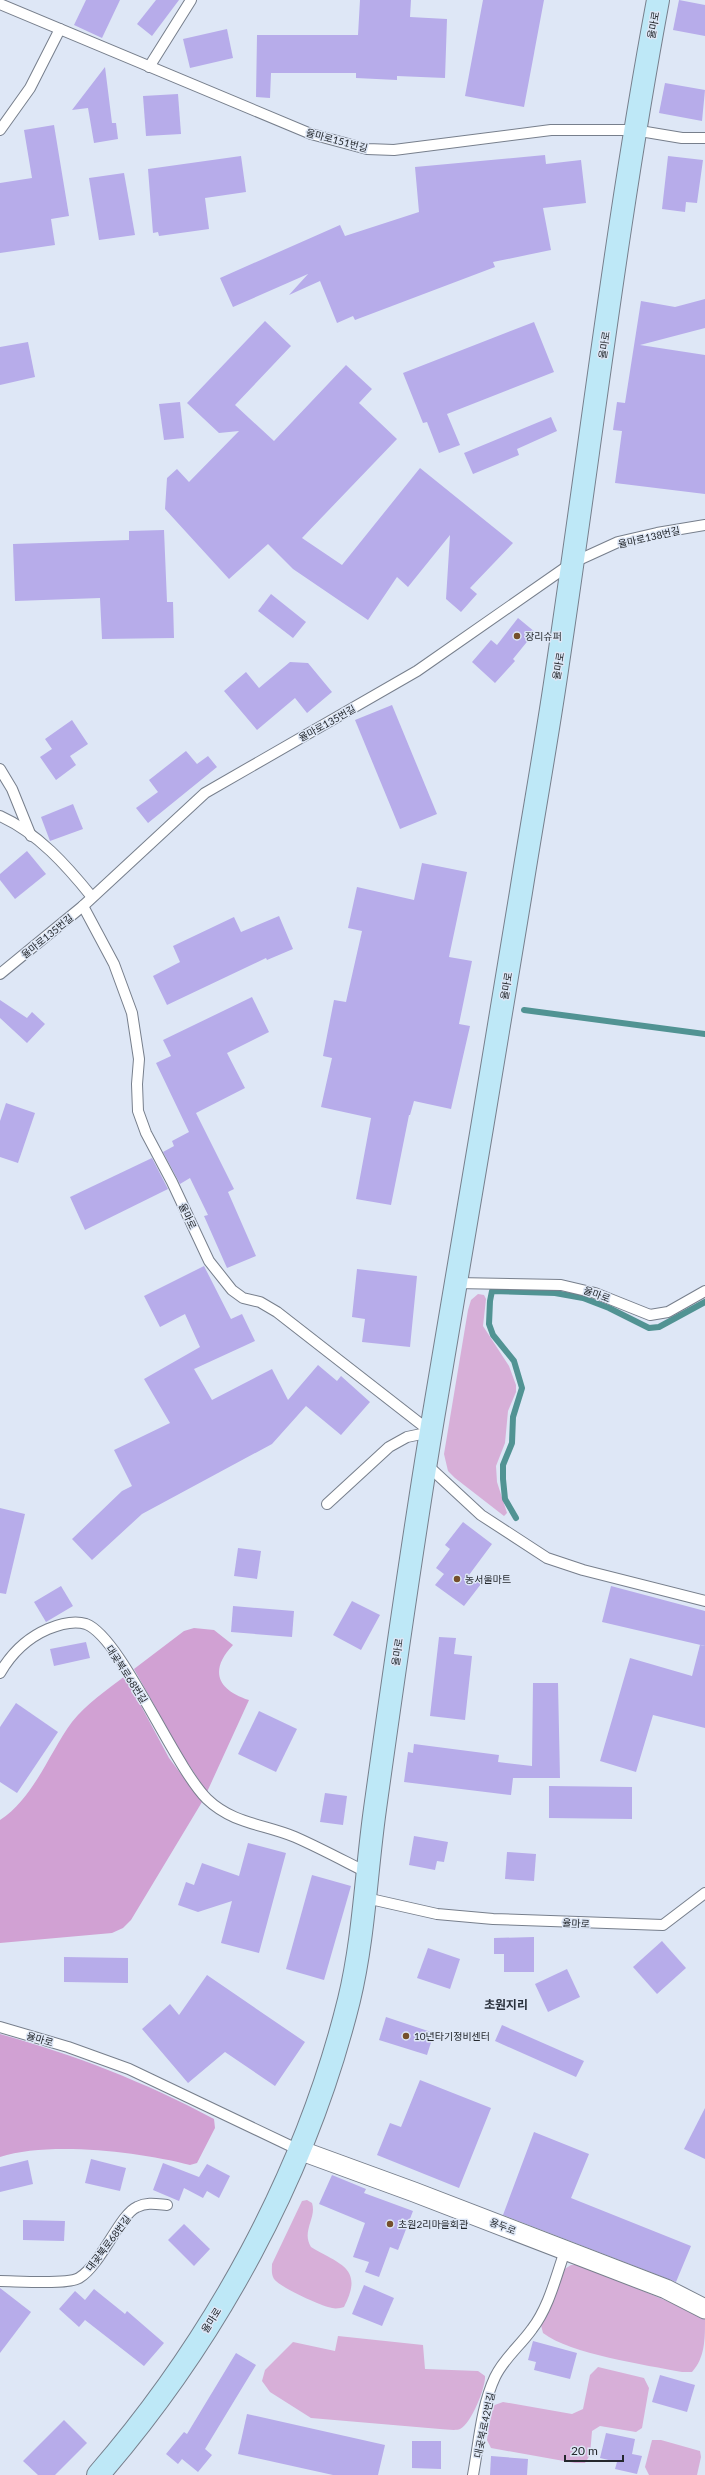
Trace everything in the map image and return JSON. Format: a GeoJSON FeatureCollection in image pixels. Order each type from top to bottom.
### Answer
{"type":"FeatureCollection","features":[{"type":"Feature","properties":{"kind":"street","name":"율마로"},"geometry":{"type":"LineString","coordinates":[[98,2475],[119,2450],[171,2381],[234,2284],[278,2199],[299,2150],[342,2028],[356,1962],[366,1898],[375,1813],[431,1432],[558,668],[634,130],[658,0]]}},
{"type":"Feature","properties":{"kind":"street","name":"용두로"},"geometry":{"type":"LineString","coordinates":[[299,2150],[414,2192],[666,2290],[705,2309]]}},
{"type":"Feature","properties":{"kind":"lane"},"geometry":{"type":"LineString","coordinates":[[150,67],[191,0]]}},
{"type":"Feature","properties":{"kind":"lane","name":"율마로151번길"},"geometry":{"type":"LineString","coordinates":[[0,4],[311,134],[367,149],[394,150],[551,130],[634,130],[682,138],[705,138]]}},
{"type":"Feature","properties":{"kind":"lane"},"geometry":{"type":"LineString","coordinates":[[0,130],[30,88],[60,29]]}},
{"type":"Feature","properties":{"kind":"lane","name":"율마로138번길"},"geometry":{"type":"LineString","coordinates":[[572,563],[618,542],[657,533],[705,525]]}},
{"type":"Feature","properties":{"kind":"lane","name":"율마로135번길"},"geometry":{"type":"LineString","coordinates":[[0,974],[83,906],[205,793],[257,761],[418,671],[572,563]]}},
{"type":"Feature","properties":{"kind":"lane"},"geometry":{"type":"LineString","coordinates":[[0,769],[12,789],[31,836]]}},
{"type":"Feature","properties":{"kind":"lane"},"geometry":{"type":"LineString","coordinates":[[0,816],[11,821],[62,860],[92,897]]}},
{"type":"Feature","properties":{"kind":"lane","name":"율마로"},"geometry":{"type":"LineString","coordinates":[[83,906],[114,964],[132,1013],[139,1059],[137,1084],[138,1111],[143,1126],[209,1261],[232,1290],[243,1298],[260,1302],[277,1312],[400,1406],[431,1432]]}},
{"type":"Feature","properties":{"kind":"lane","name":"율마로"},"geometry":{"type":"LineString","coordinates":[[456,1283],[532,1282],[561,1285],[595,1293],[650,1315],[668,1312],[705,1290]]}},
{"type":"Feature","properties":{"kind":"lane"},"geometry":{"type":"LineString","coordinates":[[327,1504],[389,1447],[408,1438],[431,1432]]}},
{"type":"Feature","properties":{"kind":"lane"},"geometry":{"type":"LineString","coordinates":[[426,1464],[481,1515],[547,1558],[583,1570],[705,1601]]}},
{"type":"Feature","properties":{"kind":"lane","name":"대곶북로68번길"},"geometry":{"type":"LineString","coordinates":[[0,1673],[14,1653],[40,1632],[59,1624],[72,1622],[86,1624],[107,1643],[131,1677],[188,1775],[207,1799],[224,1813],[243,1822],[294,1837],[368,1873]]}},
{"type":"Feature","properties":{"kind":"lane","name":"율마로"},"geometry":{"type":"LineString","coordinates":[[366,1898],[437,1914],[486,1918],[663,1925],[705,1893]]}},
{"type":"Feature","properties":{"kind":"lane","name":"율마로"},"geometry":{"type":"LineString","coordinates":[[0,2028],[68,2047],[129,2069],[299,2150]]}},
{"type":"Feature","properties":{"kind":"lane","name":"대곶북로68번길"},"geometry":{"type":"LineString","coordinates":[[0,2281],[66,2282],[78,2279],[89,2270],[135,2207],[150,2203],[167,2205]]}},
{"type":"Feature","properties":{"kind":"lane","name":"대곶북로42번길"},"geometry":{"type":"LineString","coordinates":[[473,2475],[486,2403],[495,2377],[511,2352],[533,2329],[543,2309],[566,2251]]}},
{"type":"Feature","properties":{"kind":"shaded area"},"geometry":{"type":"Polygon","coordinates":[[[478,1294],[484,1295],[486,1299],[483,1326],[509,1366],[516,1385],[516,1392],[508,1411],[505,1443],[496,1466],[497,1482],[507,1513],[504,1516],[448,1471],[444,1454],[468,1310],[471,1300],[478,1294]]]}},
{"type":"Feature","properties":{"kind":"shaded area"},"geometry":{"type":"Polygon","coordinates":[[[194,1628],[214,1630],[233,1645],[225,1654],[221,1663],[219,1671],[220,1678],[230,1691],[249,1700],[207,1792],[181,1753],[134,1669],[184,1631],[194,1628]]]}},
{"type":"Feature","properties":{"kind":"shaded area"},"geometry":{"type":"Polygon","coordinates":[[[125,1676],[169,1758],[202,1802],[131,1920],[123,1928],[112,1933],[0,1943],[0,1820],[12,1811],[32,1787],[64,1734],[78,1715],[125,1676]]]}},
{"type":"Feature","properties":{"kind":"shaded area"},"geometry":{"type":"Polygon","coordinates":[[[0,2034],[109,2070],[162,2093],[214,2119],[215,2128],[197,2163],[190,2165],[146,2156],[95,2150],[69,2149],[20,2152],[0,2157],[0,2034]]]}},
{"type":"Feature","properties":{"kind":"shaded area"},"geometry":{"type":"Polygon","coordinates":[[[307,2200],[312,2203],[313,2209],[308,2230],[308,2241],[311,2247],[332,2258],[346,2269],[350,2276],[352,2284],[350,2294],[344,2307],[327,2307],[284,2287],[273,2277],[272,2264],[302,2201],[307,2200]]]}},
{"type":"Feature","properties":{"kind":"shaded area"},"geometry":{"type":"Polygon","coordinates":[[[571,2265],[580,2265],[701,2315],[705,2320],[703,2348],[700,2361],[692,2372],[682,2372],[649,2366],[589,2353],[571,2347],[543,2333],[541,2325],[563,2270],[571,2265]]]}},
{"type":"Feature","properties":{"kind":"shaded area"},"geometry":{"type":"Polygon","coordinates":[[[338,2336],[423,2345],[425,2369],[478,2371],[485,2376],[485,2381],[477,2405],[469,2420],[460,2429],[453,2430],[311,2418],[270,2392],[262,2381],[265,2370],[293,2342],[335,2351],[338,2336]]]}},
{"type":"Feature","properties":{"kind":"shaded area"},"geometry":{"type":"Polygon","coordinates":[[[598,2367],[644,2378],[649,2388],[642,2428],[636,2432],[600,2426],[592,2431],[590,2455],[585,2463],[575,2463],[491,2448],[487,2440],[492,2406],[503,2402],[572,2414],[583,2409],[590,2375],[598,2367]]]}},
{"type":"Feature","properties":{"kind":"shaded area"},"geometry":{"type":"Polygon","coordinates":[[[652,2440],[661,2440],[700,2451],[701,2457],[697,2475],[649,2475],[645,2467],[652,2440]]]}},
{"type":"Feature","properties":{"kind":"building"},"geometry":{"type":"Polygon","coordinates":[[[86,0],[120,0],[102,38],[74,25],[86,0]]]}},
{"type":"Feature","properties":{"kind":"building"},"geometry":{"type":"Polygon","coordinates":[[[156,0],[179,0],[152,36],[137,24],[156,0]]]}},
{"type":"Feature","properties":{"kind":"building"},"geometry":{"type":"Polygon","coordinates":[[[360,0],[411,0],[410,17],[447,19],[445,78],[397,76],[397,80],[356,78],[356,73],[271,73],[270,98],[256,97],[257,35],[358,35],[360,0]]]}},
{"type":"Feature","properties":{"kind":"building"},"geometry":{"type":"Polygon","coordinates":[[[483,0],[544,0],[524,107],[465,96],[483,0]]]}},
{"type":"Feature","properties":{"kind":"building"},"geometry":{"type":"Polygon","coordinates":[[[679,0],[705,5],[705,36],[673,30],[679,0]]]}},
{"type":"Feature","properties":{"kind":"building"},"geometry":{"type":"Polygon","coordinates":[[[227,29],[233,58],[190,68],[183,39],[227,29]]]}},
{"type":"Feature","properties":{"kind":"building"},"geometry":{"type":"Polygon","coordinates":[[[105,67],[112,123],[116,123],[118,139],[94,143],[88,108],[72,110],[105,67]]]}},
{"type":"Feature","properties":{"kind":"building"},"geometry":{"type":"Polygon","coordinates":[[[665,83],[705,90],[702,121],[659,113],[665,83]]]}},
{"type":"Feature","properties":{"kind":"building"},"geometry":{"type":"Polygon","coordinates":[[[178,94],[181,134],[146,136],[143,96],[178,94]]]}},
{"type":"Feature","properties":{"kind":"building"},"geometry":{"type":"Polygon","coordinates":[[[54,125],[69,216],[51,219],[55,245],[0,253],[0,183],[32,178],[24,130],[54,125]]]}},
{"type":"Feature","properties":{"kind":"building"},"geometry":{"type":"Polygon","coordinates":[[[545,155],[546,164],[581,160],[586,203],[543,208],[551,250],[493,262],[495,267],[355,320],[353,316],[337,323],[320,281],[289,295],[308,274],[233,307],[220,278],[340,225],[345,236],[419,212],[415,167],[545,155]]]}},
{"type":"Feature","properties":{"kind":"building"},"geometry":{"type":"Polygon","coordinates":[[[241,156],[246,192],[205,198],[209,229],[159,236],[158,232],[153,233],[148,169],[241,156]]]}},
{"type":"Feature","properties":{"kind":"building"},"geometry":{"type":"Polygon","coordinates":[[[668,156],[703,160],[697,203],[686,202],[685,212],[662,209],[668,156]]]}},
{"type":"Feature","properties":{"kind":"building"},"geometry":{"type":"Polygon","coordinates":[[[124,173],[135,235],[99,240],[89,178],[124,173]]]}},
{"type":"Feature","properties":{"kind":"building"},"geometry":{"type":"Polygon","coordinates":[[[705,299],[705,328],[640,345],[705,355],[705,494],[615,483],[622,431],[613,430],[617,402],[625,403],[641,301],[675,307],[705,299]]]}},
{"type":"Feature","properties":{"kind":"building"},"geometry":{"type":"Polygon","coordinates":[[[265,321],[291,346],[235,405],[274,441],[346,365],[372,389],[359,403],[397,439],[302,538],[342,565],[420,468],[513,543],[470,588],[477,594],[461,612],[446,599],[450,535],[408,587],[397,577],[368,620],[293,569],[268,544],[229,579],[165,509],[167,478],[177,469],[189,482],[239,431],[219,433],[187,403],[265,321]]]}},
{"type":"Feature","properties":{"kind":"building"},"geometry":{"type":"Polygon","coordinates":[[[534,322],[554,372],[447,414],[460,445],[439,453],[427,422],[423,423],[403,373],[534,322]]]}},
{"type":"Feature","properties":{"kind":"building"},"geometry":{"type":"Polygon","coordinates":[[[28,342],[35,377],[0,385],[0,347],[28,342]]]}},
{"type":"Feature","properties":{"kind":"building"},"geometry":{"type":"Polygon","coordinates":[[[180,402],[184,438],[164,440],[159,404],[180,402]]]}},
{"type":"Feature","properties":{"kind":"building"},"geometry":{"type":"Polygon","coordinates":[[[551,417],[557,431],[517,449],[519,455],[473,474],[464,453],[551,417]]]}},
{"type":"Feature","properties":{"kind":"building"},"geometry":{"type":"Polygon","coordinates":[[[164,530],[167,602],[173,602],[174,638],[102,639],[100,598],[15,601],[13,544],[129,540],[129,531],[164,530]]]}},
{"type":"Feature","properties":{"kind":"building"},"geometry":{"type":"Polygon","coordinates":[[[271,594],[306,622],[293,638],[258,611],[271,594]]]}},
{"type":"Feature","properties":{"kind":"building"},"geometry":{"type":"Polygon","coordinates":[[[518,618],[535,632],[513,659],[515,661],[495,683],[472,662],[491,640],[497,645],[518,618]]]}},
{"type":"Feature","properties":{"kind":"building"},"geometry":{"type":"Polygon","coordinates":[[[290,662],[308,663],[332,692],[307,713],[295,698],[257,730],[224,691],[246,672],[259,688],[290,662]]]}},
{"type":"Feature","properties":{"kind":"building"},"geometry":{"type":"Polygon","coordinates":[[[392,705],[437,814],[400,829],[355,720],[392,705]]]}},
{"type":"Feature","properties":{"kind":"building"},"geometry":{"type":"Polygon","coordinates":[[[72,720],[88,744],[70,756],[76,765],[56,780],[40,757],[52,749],[45,739],[72,720]]]}},
{"type":"Feature","properties":{"kind":"building"},"geometry":{"type":"Polygon","coordinates":[[[186,751],[197,764],[208,756],[217,767],[148,823],[136,808],[158,792],[149,780],[186,751]]]}},
{"type":"Feature","properties":{"kind":"building"},"geometry":{"type":"Polygon","coordinates":[[[73,804],[83,829],[50,841],[41,817],[73,804]]]}},
{"type":"Feature","properties":{"kind":"building"},"geometry":{"type":"Polygon","coordinates":[[[27,851],[46,874],[15,899],[0,880],[0,874],[27,851]]]}},
{"type":"Feature","properties":{"kind":"building"},"geometry":{"type":"Polygon","coordinates":[[[422,863],[467,872],[449,957],[472,961],[459,1024],[470,1026],[451,1109],[414,1101],[409,1115],[391,1205],[356,1199],[371,1118],[321,1107],[332,1058],[323,1056],[334,1000],[346,1002],[362,931],[348,928],[357,887],[414,900],[422,863]]]}},
{"type":"Feature","properties":{"kind":"building"},"geometry":{"type":"Polygon","coordinates":[[[279,916],[293,949],[267,960],[266,958],[167,1005],[153,976],[180,962],[173,946],[234,917],[241,932],[279,916]]]}},
{"type":"Feature","properties":{"kind":"building"},"geometry":{"type":"Polygon","coordinates":[[[252,997],[269,1032],[227,1053],[245,1088],[196,1113],[234,1189],[228,1192],[256,1256],[227,1268],[204,1216],[208,1215],[190,1178],[180,1184],[163,1152],[174,1146],[172,1141],[189,1132],[156,1063],[171,1056],[163,1040],[252,997]]]}},
{"type":"Feature","properties":{"kind":"building"},"geometry":{"type":"Polygon","coordinates":[[[0,1000],[27,1018],[32,1012],[45,1024],[27,1043],[0,1018],[0,1000]]]}},
{"type":"Feature","properties":{"kind":"building"},"geometry":{"type":"Polygon","coordinates":[[[6,1103],[35,1113],[18,1163],[0,1157],[0,1121],[6,1103]]]}},
{"type":"Feature","properties":{"kind":"building"},"geometry":{"type":"Polygon","coordinates":[[[152,1158],[168,1189],[85,1230],[70,1197],[152,1158]]]}},
{"type":"Feature","properties":{"kind":"building"},"geometry":{"type":"Polygon","coordinates":[[[204,1266],[231,1319],[242,1314],[255,1341],[194,1369],[212,1400],[272,1369],[288,1400],[318,1365],[337,1381],[341,1376],[370,1402],[341,1435],[306,1406],[272,1444],[142,1514],[92,1560],[72,1539],[122,1491],[132,1486],[114,1450],[170,1423],[144,1379],[200,1347],[185,1314],[160,1327],[144,1296],[204,1266]]]}},
{"type":"Feature","properties":{"kind":"building"},"geometry":{"type":"Polygon","coordinates":[[[357,1269],[417,1276],[410,1347],[362,1342],[365,1319],[352,1317],[357,1269]]]}},
{"type":"Feature","properties":{"kind":"building"},"geometry":{"type":"Polygon","coordinates":[[[0,1508],[25,1514],[6,1594],[0,1593],[0,1508]]]}},
{"type":"Feature","properties":{"kind":"building"},"geometry":{"type":"Polygon","coordinates":[[[463,1522],[492,1544],[469,1575],[481,1584],[464,1606],[435,1585],[444,1574],[436,1568],[450,1549],[445,1545],[463,1522]]]}},
{"type":"Feature","properties":{"kind":"building"},"geometry":{"type":"Polygon","coordinates":[[[238,1548],[261,1551],[257,1579],[234,1576],[238,1548]]]}},
{"type":"Feature","properties":{"kind":"building"},"geometry":{"type":"Polygon","coordinates":[[[61,1586],[73,1606],[46,1622],[34,1602],[61,1586]]]}},
{"type":"Feature","properties":{"kind":"building"},"geometry":{"type":"Polygon","coordinates":[[[611,1586],[705,1611],[705,1646],[602,1622],[611,1586]]]}},
{"type":"Feature","properties":{"kind":"building"},"geometry":{"type":"Polygon","coordinates":[[[352,1601],[380,1615],[361,1650],[333,1635],[352,1601]]]}},
{"type":"Feature","properties":{"kind":"building"},"geometry":{"type":"Polygon","coordinates":[[[233,1606],[294,1611],[292,1637],[231,1632],[233,1606]]]}},
{"type":"Feature","properties":{"kind":"building"},"geometry":{"type":"Polygon","coordinates":[[[439,1637],[456,1638],[454,1654],[472,1656],[465,1720],[430,1716],[439,1637]]]}},
{"type":"Feature","properties":{"kind":"building"},"geometry":{"type":"Polygon","coordinates":[[[86,1642],[90,1658],[54,1666],[50,1649],[86,1642]]]}},
{"type":"Feature","properties":{"kind":"building"},"geometry":{"type":"Polygon","coordinates":[[[700,1645],[705,1646],[705,1728],[653,1715],[636,1772],[600,1761],[630,1658],[692,1676],[700,1645]]]}},
{"type":"Feature","properties":{"kind":"building"},"geometry":{"type":"Polygon","coordinates":[[[533,1683],[558,1683],[560,1778],[513,1778],[511,1795],[404,1782],[408,1752],[413,1753],[414,1744],[499,1755],[498,1762],[532,1766],[533,1683]]]}},
{"type":"Feature","properties":{"kind":"building"},"geometry":{"type":"Polygon","coordinates":[[[16,1703],[58,1732],[17,1793],[0,1782],[0,1727],[16,1703]]]}},
{"type":"Feature","properties":{"kind":"building"},"geometry":{"type":"Polygon","coordinates":[[[259,1711],[297,1729],[276,1772],[238,1754],[259,1711]]]}},
{"type":"Feature","properties":{"kind":"building"},"geometry":{"type":"Polygon","coordinates":[[[549,1786],[632,1787],[632,1819],[549,1818],[549,1786]]]}},
{"type":"Feature","properties":{"kind":"building"},"geometry":{"type":"Polygon","coordinates":[[[325,1793],[347,1796],[343,1825],[320,1822],[325,1793]]]}},
{"type":"Feature","properties":{"kind":"building"},"geometry":{"type":"Polygon","coordinates":[[[414,1836],[448,1842],[444,1862],[437,1861],[435,1870],[409,1865],[414,1836]]]}},
{"type":"Feature","properties":{"kind":"building"},"geometry":{"type":"Polygon","coordinates":[[[248,1843],[286,1853],[259,1953],[221,1943],[232,1901],[198,1912],[178,1905],[186,1882],[194,1885],[202,1863],[239,1876],[248,1843]]]}},
{"type":"Feature","properties":{"kind":"building"},"geometry":{"type":"Polygon","coordinates":[[[507,1852],[536,1854],[534,1881],[505,1879],[507,1852]]]}},
{"type":"Feature","properties":{"kind":"building"},"geometry":{"type":"Polygon","coordinates":[[[312,1875],[351,1886],[324,1980],[286,1969],[312,1875]]]}},
{"type":"Feature","properties":{"kind":"building"},"geometry":{"type":"Polygon","coordinates":[[[534,1937],[534,1972],[504,1972],[504,1954],[494,1954],[494,1938],[534,1937]]]}},
{"type":"Feature","properties":{"kind":"building"},"geometry":{"type":"Polygon","coordinates":[[[662,1941],[686,1968],[657,1994],[633,1967],[662,1941]]]}},
{"type":"Feature","properties":{"kind":"building"},"geometry":{"type":"Polygon","coordinates":[[[428,1948],[460,1959],[450,1989],[417,1978],[428,1948]]]}},
{"type":"Feature","properties":{"kind":"building"},"geometry":{"type":"Polygon","coordinates":[[[64,1957],[128,1958],[128,1983],[64,1982],[64,1957]]]}},
{"type":"Feature","properties":{"kind":"building"},"geometry":{"type":"Polygon","coordinates":[[[567,1969],[580,1997],[548,2012],[535,1984],[567,1969]]]}},
{"type":"Feature","properties":{"kind":"building"},"geometry":{"type":"Polygon","coordinates":[[[207,1975],[305,2042],[275,2086],[225,2052],[188,2083],[142,2029],[170,2004],[179,2015],[207,1975]]]}},
{"type":"Feature","properties":{"kind":"building","name":"10년타기정비센터"},"geometry":{"type":"Polygon","coordinates":[[[386,2017],[434,2033],[427,2055],[379,2040],[386,2017]]]}},
{"type":"Feature","properties":{"kind":"building"},"geometry":{"type":"Polygon","coordinates":[[[502,2025],[584,2061],[576,2077],[495,2041],[502,2025]]]}},
{"type":"Feature","properties":{"kind":"building"},"geometry":{"type":"Polygon","coordinates":[[[420,2080],[491,2108],[459,2188],[377,2155],[390,2123],[401,2127],[420,2080]]]}},
{"type":"Feature","properties":{"kind":"building"},"geometry":{"type":"Polygon","coordinates":[[[705,2108],[705,2159],[684,2149],[705,2108]]]}},
{"type":"Feature","properties":{"kind":"building"},"geometry":{"type":"Polygon","coordinates":[[[534,2132],[589,2154],[571,2198],[691,2246],[676,2282],[503,2215],[534,2132]]]}},
{"type":"Feature","properties":{"kind":"building"},"geometry":{"type":"Polygon","coordinates":[[[91,2159],[126,2168],[120,2191],[85,2183],[91,2159]]]}},
{"type":"Feature","properties":{"kind":"building"},"geometry":{"type":"Polygon","coordinates":[[[28,2160],[33,2184],[0,2192],[0,2167],[28,2160]]]}},
{"type":"Feature","properties":{"kind":"building"},"geometry":{"type":"Polygon","coordinates":[[[163,2163],[199,2177],[207,2164],[230,2176],[219,2198],[207,2191],[203,2198],[184,2188],[179,2201],[153,2190],[163,2163]]]}},
{"type":"Feature","properties":{"kind":"building"},"geometry":{"type":"Polygon","coordinates":[[[332,2175],[366,2189],[364,2193],[413,2211],[398,2250],[390,2247],[379,2277],[365,2272],[369,2262],[353,2257],[365,2223],[319,2204],[332,2175]]]}},
{"type":"Feature","properties":{"kind":"building"},"geometry":{"type":"Polygon","coordinates":[[[23,2220],[65,2221],[64,2241],[23,2240],[23,2220]]]}},
{"type":"Feature","properties":{"kind":"building"},"geometry":{"type":"Polygon","coordinates":[[[184,2224],[210,2249],[194,2266],[168,2240],[184,2224]]]}},
{"type":"Feature","properties":{"kind":"building"},"geometry":{"type":"Polygon","coordinates":[[[364,2285],[394,2298],[382,2326],[352,2314],[364,2285]]]}},
{"type":"Feature","properties":{"kind":"building"},"geometry":{"type":"Polygon","coordinates":[[[0,2288],[31,2312],[0,2353],[0,2288]]]}},
{"type":"Feature","properties":{"kind":"building"},"geometry":{"type":"Polygon","coordinates":[[[94,2289],[125,2314],[127,2311],[164,2343],[144,2366],[85,2320],[79,2327],[59,2309],[75,2291],[85,2300],[94,2289]]]}},
{"type":"Feature","properties":{"kind":"building"},"geometry":{"type":"Polygon","coordinates":[[[533,2341],[577,2353],[570,2379],[534,2370],[536,2362],[528,2360],[533,2341]]]}},
{"type":"Feature","properties":{"kind":"building"},"geometry":{"type":"Polygon","coordinates":[[[236,2353],[256,2365],[205,2449],[212,2455],[198,2472],[182,2459],[178,2464],[166,2454],[184,2432],[187,2434],[236,2353]]]}},
{"type":"Feature","properties":{"kind":"building"},"geometry":{"type":"Polygon","coordinates":[[[660,2375],[695,2385],[687,2412],[652,2402],[660,2375]]]}},
{"type":"Feature","properties":{"kind":"building"},"geometry":{"type":"Polygon","coordinates":[[[247,2414],[385,2445],[378,2475],[333,2475],[238,2454],[247,2414]]]}},
{"type":"Feature","properties":{"kind":"building"},"geometry":{"type":"Polygon","coordinates":[[[64,2420],[87,2443],[55,2475],[38,2475],[23,2461],[64,2420]]]}},
{"type":"Feature","properties":{"kind":"building"},"geometry":{"type":"Polygon","coordinates":[[[606,2433],[635,2439],[632,2454],[642,2456],[637,2474],[615,2469],[617,2462],[600,2458],[606,2433]]]}},
{"type":"Feature","properties":{"kind":"building"},"geometry":{"type":"Polygon","coordinates":[[[412,2441],[441,2441],[441,2469],[412,2468],[412,2441]]]}},
{"type":"Feature","properties":{"kind":"building"},"geometry":{"type":"Polygon","coordinates":[[[491,2456],[528,2459],[527,2475],[490,2475],[491,2456]]]}},
{"type":"Feature","properties":{"kind":"waterway"},"geometry":{"type":"LineString","coordinates":[[524,1010],[705,1034]]}},
{"type":"Feature","properties":{"kind":"waterway"},"geometry":{"type":"LineString","coordinates":[[516,1518],[505,1499],[503,1465],[512,1443],[513,1417],[522,1388],[514,1361],[493,1335],[489,1324],[492,1291],[555,1293],[583,1298],[609,1308],[649,1328],[659,1327],[705,1302]]}},
{"type":"Feature","properties":{"kind":"place","name":"장리슈퍼"},"geometry":{"type":"Point","coordinates":[517,636]}},
{"type":"Feature","properties":{"kind":"place","name":"농서울마트"},"geometry":{"type":"Point","coordinates":[457,1579]}},
{"type":"Feature","properties":{"kind":"place","name":"10년타기정비센터"},"geometry":{"type":"Point","coordinates":[406,2036]}},
{"type":"Feature","properties":{"kind":"place","name":"초원2리마을회관"},"geometry":{"type":"Point","coordinates":[390,2224]}},
{"type":"Feature","properties":{"kind":"district","name":"초원지리"},"geometry":{"type":"Point","coordinates":[506,2005]}}]}
